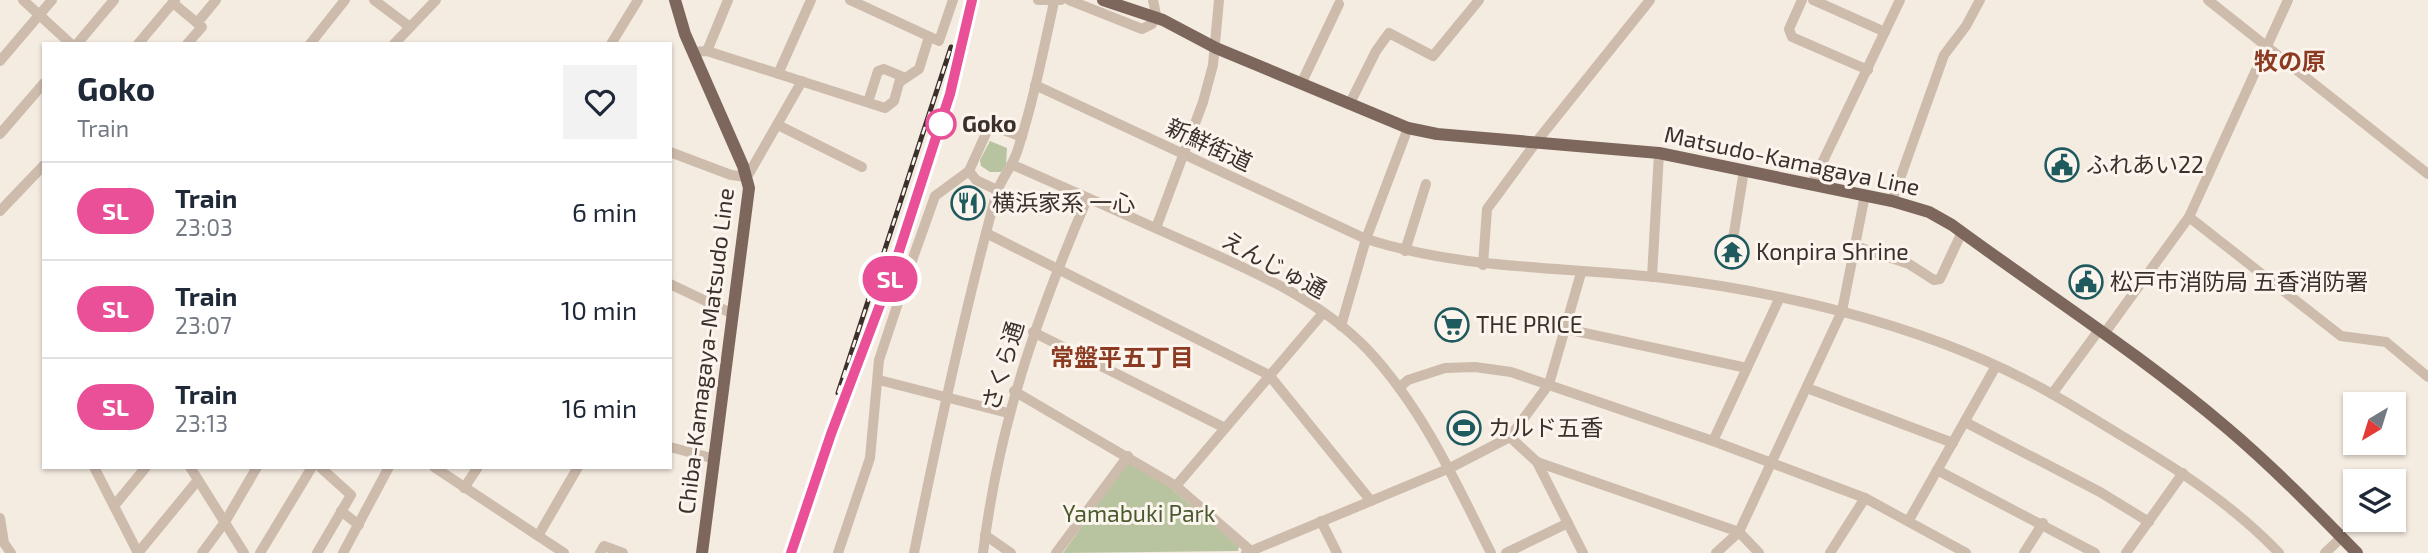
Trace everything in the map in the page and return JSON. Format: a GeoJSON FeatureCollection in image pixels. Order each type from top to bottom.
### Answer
{"type":"FeatureCollection","features":[{"type":"Feature","properties":{"kind":"main road","name":"Chiba-Kamagaya-Matsudo Line"},"geometry":{"type":"LineString","coordinates":[[675,0],[693,52],[747,177],[748,199],[702,553]]}},
{"type":"Feature","properties":{"kind":"main road"},"geometry":{"type":"LineString","coordinates":[[1102,0],[1158,17]]}},
{"type":"Feature","properties":{"kind":"main road"},"geometry":{"type":"LineString","coordinates":[[1127,0],[1158,17]]}},
{"type":"Feature","properties":{"kind":"main road","name":"Matsudo-Kamagaya Line"},"geometry":{"type":"LineString","coordinates":[[1158,17],[1216,48],[1408,128],[1437,134],[1659,153],[1865,195],[1929,212],[1962,232],[2102,332],[2225,426],[2284,479],[2357,553]]}},
{"type":"Feature","properties":{"kind":"street"},"geometry":{"type":"LineString","coordinates":[[23,0],[69,42]]}},
{"type":"Feature","properties":{"kind":"street"},"geometry":{"type":"LineString","coordinates":[[0,61],[52,0]]}},
{"type":"Feature","properties":{"kind":"street"},"geometry":{"type":"LineString","coordinates":[[79,42],[114,0]]}},
{"type":"Feature","properties":{"kind":"street"},"geometry":{"type":"LineString","coordinates":[[197,23],[215,0]]}},
{"type":"Feature","properties":{"kind":"street"},"geometry":{"type":"LineString","coordinates":[[312,42],[345,0]]}},
{"type":"Feature","properties":{"kind":"street"},"geometry":{"type":"LineString","coordinates":[[374,0],[410,27]]}},
{"type":"Feature","properties":{"kind":"street"},"geometry":{"type":"LineString","coordinates":[[396,42],[436,0]]}},
{"type":"Feature","properties":{"kind":"street"},"geometry":{"type":"LineString","coordinates":[[612,42],[638,0]]}},
{"type":"Feature","properties":{"kind":"street"},"geometry":{"type":"LineString","coordinates":[[707,51],[728,0]]}},
{"type":"Feature","properties":{"kind":"street"},"geometry":{"type":"LineString","coordinates":[[778,74],[810,0]]}},
{"type":"Feature","properties":{"kind":"street"},"geometry":{"type":"LineString","coordinates":[[850,0],[939,41],[953,0]]}},
{"type":"Feature","properties":{"kind":"street"},"geometry":{"type":"LineString","coordinates":[[914,553],[945,397],[997,190],[1013,165],[1022,137],[1057,1],[1038,0]]}},
{"type":"Feature","properties":{"kind":"street"},"geometry":{"type":"LineString","coordinates":[[1069,0],[1142,29],[1158,17],[1153,0]]}},
{"type":"Feature","properties":{"kind":"street"},"geometry":{"type":"LineString","coordinates":[[1156,228],[1203,102],[1216,48],[1219,0]]}},
{"type":"Feature","properties":{"kind":"street"},"geometry":{"type":"LineString","coordinates":[[1350,103],[1376,51],[1389,33],[1433,56],[1479,0]]}},
{"type":"Feature","properties":{"kind":"street"},"geometry":{"type":"LineString","coordinates":[[1483,265],[1487,209],[1537,141],[1650,0]]}},
{"type":"Feature","properties":{"kind":"street"},"geometry":{"type":"LineString","coordinates":[[1802,0],[1789,29],[1791,37],[1868,71]]}},
{"type":"Feature","properties":{"kind":"street"},"geometry":{"type":"LineString","coordinates":[[1813,0],[1885,32]]}},
{"type":"Feature","properties":{"kind":"street"},"geometry":{"type":"LineString","coordinates":[[1892,201],[1944,55],[1966,26],[1980,0]]}},
{"type":"Feature","properties":{"kind":"street"},"geometry":{"type":"LineString","coordinates":[[2208,0],[2428,174]]}},
{"type":"Feature","properties":{"kind":"street"},"geometry":{"type":"LineString","coordinates":[[2052,394],[2189,217],[2288,0]]}},
{"type":"Feature","properties":{"kind":"street"},"geometry":{"type":"LineString","coordinates":[[140,42],[174,1],[202,27],[189,42]]}},
{"type":"Feature","properties":{"kind":"street"},"geometry":{"type":"LineString","coordinates":[[1301,84],[1337,1]]}},
{"type":"Feature","properties":{"kind":"street"},"geometry":{"type":"LineString","coordinates":[[1812,184],[1868,71],[1896,1]]}},
{"type":"Feature","properties":{"kind":"street"},"geometry":{"type":"LineString","coordinates":[[693,52],[707,51],[889,107],[901,81],[919,69],[929,37]]}},
{"type":"Feature","properties":{"kind":"street"},"geometry":{"type":"LineString","coordinates":[[868,102],[880,69],[898,74],[901,81]]}},
{"type":"Feature","properties":{"kind":"street"},"geometry":{"type":"LineString","coordinates":[[672,153],[731,175],[747,177],[802,81]]}},
{"type":"Feature","properties":{"kind":"street"},"geometry":{"type":"LineString","coordinates":[[0,134],[42,85]]}},
{"type":"Feature","properties":{"kind":"street","name":"新鮮街道"},"geometry":{"type":"LineString","coordinates":[[1035,85],[1366,239],[1405,251],[1483,265],[1652,277],[1750,291],[1842,311],[1996,366],[2052,394],[2183,473],[2256,530],[2279,553]]}},
{"type":"Feature","properties":{"kind":"street"},"geometry":{"type":"LineString","coordinates":[[778,125],[862,167]]}},
{"type":"Feature","properties":{"kind":"street"},"geometry":{"type":"LineString","coordinates":[[838,553],[870,458],[880,360],[935,196],[969,171],[988,129],[995,127],[1022,137]]}},
{"type":"Feature","properties":{"kind":"street"},"geometry":{"type":"LineString","coordinates":[[1341,326],[1366,239],[1408,128]]}},
{"type":"Feature","properties":{"kind":"street"},"geometry":{"type":"LineString","coordinates":[[1652,277],[1659,153]]}},
{"type":"Feature","properties":{"kind":"street","name":"えんじゅ通"},"geometry":{"type":"LineString","coordinates":[[1013,165],[1278,284],[1341,326],[1367,350],[1399,388],[1431,433],[1491,553]]}},
{"type":"Feature","properties":{"kind":"street"},"geometry":{"type":"LineString","coordinates":[[0,211],[42,167]]}},
{"type":"Feature","properties":{"kind":"street"},"geometry":{"type":"LineString","coordinates":[[1733,239],[1744,170]]}},
{"type":"Feature","properties":{"kind":"street"},"geometry":{"type":"LineString","coordinates":[[969,171],[976,180],[997,190]]}},
{"type":"Feature","properties":{"kind":"street"},"geometry":{"type":"LineString","coordinates":[[1405,251],[1426,184]]}},
{"type":"Feature","properties":{"kind":"street"},"geometry":{"type":"LineString","coordinates":[[1716,553],[1739,532],[1842,311],[1865,195]]}},
{"type":"Feature","properties":{"kind":"street","name":"さくら通"},"geometry":{"type":"LineString","coordinates":[[983,553],[1014,391],[1032,332],[1087,199]]}},
{"type":"Feature","properties":{"kind":"street"},"geometry":{"type":"LineString","coordinates":[[2189,217],[2341,337],[2386,342],[2428,377]]}},
{"type":"Feature","properties":{"kind":"street"},"geometry":{"type":"LineString","coordinates":[[1855,246],[1909,264],[1934,280],[1940,279],[1962,232]]}},
{"type":"Feature","properties":{"kind":"street"},"geometry":{"type":"LineString","coordinates":[[986,233],[1269,375],[1371,501]]}},
{"type":"Feature","properties":{"kind":"street"},"geometry":{"type":"LineString","coordinates":[[1014,391],[1176,486],[1248,552],[1450,468],[1510,437],[1549,384],[1581,273]]}},
{"type":"Feature","properties":{"kind":"street"},"geometry":{"type":"LineString","coordinates":[[672,285],[733,314]]}},
{"type":"Feature","properties":{"kind":"street"},"geometry":{"type":"LineString","coordinates":[[1713,441],[1780,297]]}},
{"type":"Feature","properties":{"kind":"street"},"geometry":{"type":"LineString","coordinates":[[1176,486],[1323,313]]}},
{"type":"Feature","properties":{"kind":"street"},"geometry":{"type":"LineString","coordinates":[[1566,329],[1747,368]]}},
{"type":"Feature","properties":{"kind":"street"},"geometry":{"type":"LineString","coordinates":[[1032,332],[1225,428]]}},
{"type":"Feature","properties":{"kind":"street"},"geometry":{"type":"LineString","coordinates":[[1909,520],[1996,366]]}},
{"type":"Feature","properties":{"kind":"street"},"geometry":{"type":"LineString","coordinates":[[1399,388],[1408,380],[1446,368],[1475,367],[1511,372],[1713,441],[1865,498],[1966,553]]}},
{"type":"Feature","properties":{"kind":"street"},"geometry":{"type":"LineString","coordinates":[[879,380],[1008,414]]}},
{"type":"Feature","properties":{"kind":"street"},"geometry":{"type":"LineString","coordinates":[[1807,388],[1953,443]]}},
{"type":"Feature","properties":{"kind":"street"},"geometry":{"type":"LineString","coordinates":[[1965,422],[2100,492],[2149,522]]}},
{"type":"Feature","properties":{"kind":"street"},"geometry":{"type":"LineString","coordinates":[[1510,437],[1537,461],[1583,553]]}},
{"type":"Feature","properties":{"kind":"street"},"geometry":{"type":"LineString","coordinates":[[672,448],[715,459]]}},
{"type":"Feature","properties":{"kind":"street"},"geometry":{"type":"LineString","coordinates":[[1056,553],[1128,456]]}},
{"type":"Feature","properties":{"kind":"street"},"geometry":{"type":"LineString","coordinates":[[1537,461],[1739,532],[1759,553]]}},
{"type":"Feature","properties":{"kind":"street"},"geometry":{"type":"LineString","coordinates":[[95,469],[138,553],[198,480]]}},
{"type":"Feature","properties":{"kind":"street"},"geometry":{"type":"LineString","coordinates":[[114,506],[144,469]]}},
{"type":"Feature","properties":{"kind":"street"},"geometry":{"type":"LineString","coordinates":[[191,469],[244,553]]}},
{"type":"Feature","properties":{"kind":"street"},"geometry":{"type":"LineString","coordinates":[[202,553],[225,523],[256,469]]}},
{"type":"Feature","properties":{"kind":"street"},"geometry":{"type":"LineString","coordinates":[[260,553],[311,469]]}},
{"type":"Feature","properties":{"kind":"street"},"geometry":{"type":"LineString","coordinates":[[317,553],[351,495],[322,469]]}},
{"type":"Feature","properties":{"kind":"street"},"geometry":{"type":"LineString","coordinates":[[344,553],[388,469]]}},
{"type":"Feature","properties":{"kind":"street"},"geometry":{"type":"LineString","coordinates":[[437,469],[564,553]]}},
{"type":"Feature","properties":{"kind":"street"},"geometry":{"type":"LineString","coordinates":[[464,488],[477,469]]}},
{"type":"Feature","properties":{"kind":"street"},"geometry":{"type":"LineString","coordinates":[[538,536],[577,469]]}},
{"type":"Feature","properties":{"kind":"street"},"geometry":{"type":"LineString","coordinates":[[1937,470],[2043,523],[2095,553]]}},
{"type":"Feature","properties":{"kind":"street"},"geometry":{"type":"LineString","coordinates":[[2126,553],[2183,473]]}},
{"type":"Feature","properties":{"kind":"street"},"geometry":{"type":"LineString","coordinates":[[1845,553],[1833,549],[1865,498]]}},
{"type":"Feature","properties":{"kind":"street"},"geometry":{"type":"LineString","coordinates":[[341,511],[359,525]]}},
{"type":"Feature","properties":{"kind":"street"},"geometry":{"type":"LineString","coordinates":[[0,518],[4,543],[11,553]]}},
{"type":"Feature","properties":{"kind":"street"},"geometry":{"type":"LineString","coordinates":[[1321,521],[1337,553]]}},
{"type":"Feature","properties":{"kind":"street"},"geometry":{"type":"LineString","coordinates":[[1506,553],[1568,523]]}},
{"type":"Feature","properties":{"kind":"street"},"geometry":{"type":"LineString","coordinates":[[2024,553],[2043,523]]}},
{"type":"Feature","properties":{"kind":"street"},"geometry":{"type":"LineString","coordinates":[[985,535],[1011,553]]}},
{"type":"Feature","properties":{"kind":"street"},"geometry":{"type":"LineString","coordinates":[[2326,553],[2342,537]]}},
{"type":"Feature","properties":{"kind":"street"},"geometry":{"type":"LineString","coordinates":[[600,553],[604,546],[623,553]]}},
{"type":"Feature","properties":{"kind":"green space"},"geometry":{"type":"Polygon","coordinates":[[[990,141],[1007,148],[1006,165],[1001,172],[990,172],[981,166],[980,160],[990,141]]]}},
{"type":"Feature","properties":{"kind":"green space","name":"Yamabuki Park"},"geometry":{"type":"Polygon","coordinates":[[[1126,464],[1131,464],[1167,485],[1239,546],[1238,551],[1063,553],[1126,464]]]}},
{"type":"Feature","properties":{"kind":"railway"},"geometry":{"type":"LineString","coordinates":[[791,553],[831,434],[876,322],[950,94],[972,0]]}},
{"type":"Feature","properties":{"kind":"railway"},"geometry":{"type":"LineString","coordinates":[[838,393],[951,47]]}},
{"type":"Feature","properties":{"kind":"train","name":"SL"},"geometry":{"type":"LineString","coordinates":[[791,553],[831,434],[876,322],[950,94],[972,0]]}},
{"type":"Feature","properties":{"kind":"place","name":"Goko"},"geometry":{"type":"Point","coordinates":[941,124]}},
{"type":"Feature","properties":{"kind":"place","name":"ふれあい22"},"geometry":{"type":"Point","coordinates":[2062,165]}},
{"type":"Feature","properties":{"kind":"place","name":"横浜家系 一心"},"geometry":{"type":"Point","coordinates":[968,203]}},
{"type":"Feature","properties":{"kind":"place","name":"Konpira Shrine"},"geometry":{"type":"Point","coordinates":[1732,252]}},
{"type":"Feature","properties":{"kind":"place","name":"松戸市消防局 五香消防署"},"geometry":{"type":"Point","coordinates":[2086,282]}},
{"type":"Feature","properties":{"kind":"place","name":"THE PRICE"},"geometry":{"type":"Point","coordinates":[1452,325]}},
{"type":"Feature","properties":{"kind":"place","name":"カルド五香"},"geometry":{"type":"Point","coordinates":[1464,428]}},
{"type":"Feature","properties":{"kind":"district","name":"牧の原"},"geometry":{"type":"Point","coordinates":[2290,62]}},
{"type":"Feature","properties":{"kind":"district","name":"常盤平五丁目"},"geometry":{"type":"Point","coordinates":[1122,358]}}]}
